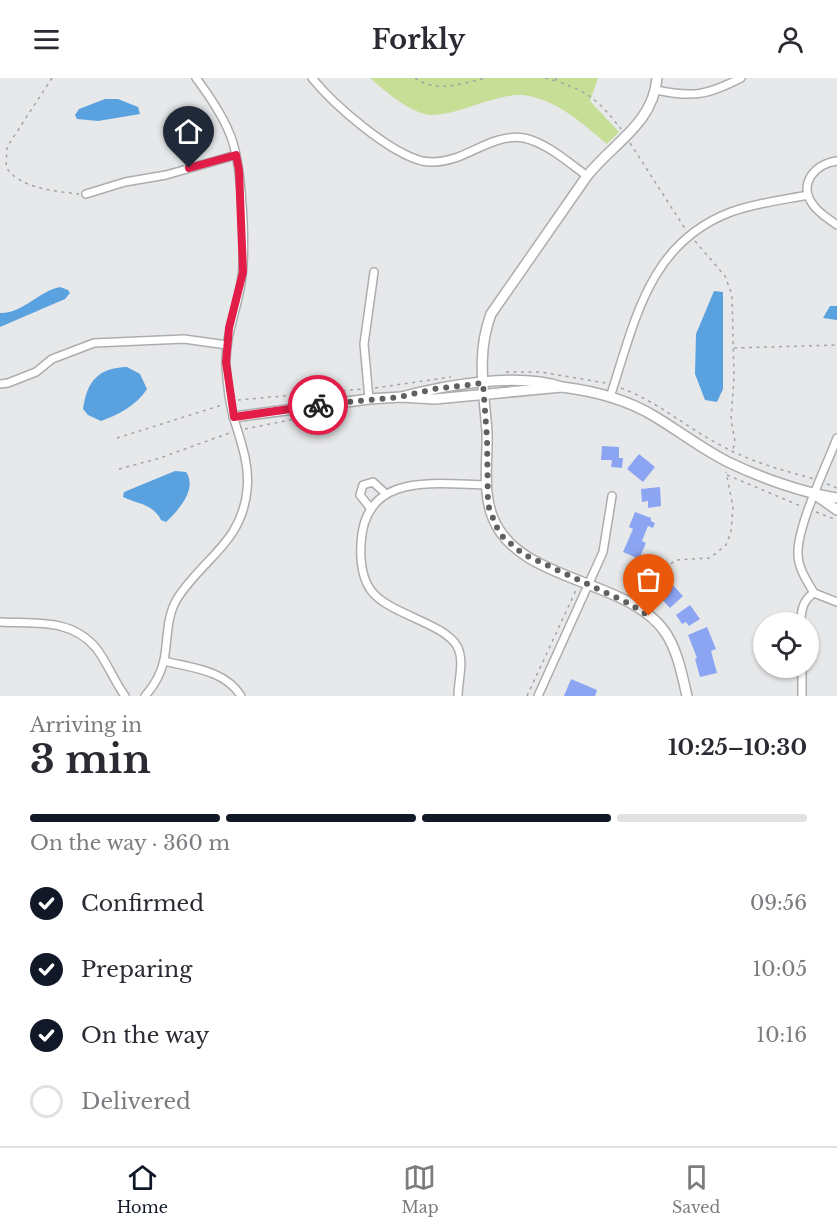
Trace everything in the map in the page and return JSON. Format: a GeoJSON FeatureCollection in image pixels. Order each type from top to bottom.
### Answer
{"type":"FeatureCollection","features":[{"type":"Feature","properties":{"kind":"street"},"geometry":{"type":"LineString","coordinates":[[145,696],[155,684],[164,661],[167,628],[177,600],[197,573],[224,547],[238,524],[247,491],[246,464],[234,417],[228,380],[227,345],[243,272],[239,170],[230,132],[208,93],[195,78]]}},
{"type":"Feature","properties":{"kind":"street"},"geometry":{"type":"LineString","coordinates":[[312,78],[327,97],[344,112],[405,153],[422,161],[440,162],[457,158],[490,142],[524,138],[546,147],[587,176]]}},
{"type":"Feature","properties":{"kind":"street"},"geometry":{"type":"LineString","coordinates":[[657,78],[656,90],[638,126],[599,161],[587,176],[490,314],[482,346],[487,485],[488,505],[492,516],[503,537],[512,546],[541,564],[639,609],[662,629],[676,652],[687,696]]}},
{"type":"Feature","properties":{"kind":"street"},"geometry":{"type":"LineString","coordinates":[[656,90],[674,94],[697,94],[719,89],[741,78]]}},
{"type":"Feature","properties":{"kind":"street"},"geometry":{"type":"LineString","coordinates":[[86,194],[125,182],[166,175],[236,155]]}},
{"type":"Feature","properties":{"kind":"street"},"geometry":{"type":"LineString","coordinates":[[837,161],[821,165],[813,171],[808,184],[808,195],[819,212],[837,225]]}},
{"type":"Feature","properties":{"kind":"street"},"geometry":{"type":"LineString","coordinates":[[609,397],[644,296],[656,272],[678,246],[701,227],[730,213],[808,195]]}},
{"type":"Feature","properties":{"kind":"street"},"geometry":{"type":"LineString","coordinates":[[369,399],[364,344],[374,272]]}},
{"type":"Feature","properties":{"kind":"street"},"geometry":{"type":"LineString","coordinates":[[0,384],[36,372],[52,359],[94,343],[184,339],[227,345]]}},
{"type":"Feature","properties":{"kind":"street"},"geometry":{"type":"LineString","coordinates":[[400,397],[434,389],[534,380],[609,397],[651,414],[729,463],[815,495],[837,498]]}},
{"type":"Feature","properties":{"kind":"street"},"geometry":{"type":"LineString","coordinates":[[234,417],[369,399],[400,397],[435,399],[562,387]]}},
{"type":"Feature","properties":{"kind":"street"},"geometry":{"type":"LineString","coordinates":[[837,438],[800,536],[798,555],[805,579],[814,593],[837,602]]}},
{"type":"Feature","properties":{"kind":"street"},"geometry":{"type":"LineString","coordinates":[[371,508],[360,495],[363,485],[373,482],[386,494]]}},
{"type":"Feature","properties":{"kind":"street"},"geometry":{"type":"LineString","coordinates":[[458,696],[460,658],[456,645],[444,634],[374,595],[365,581],[360,560],[362,532],[371,508],[395,489],[419,484],[487,485]]}},
{"type":"Feature","properties":{"kind":"street"},"geometry":{"type":"LineString","coordinates":[[815,495],[837,510]]}},
{"type":"Feature","properties":{"kind":"street"},"geometry":{"type":"LineString","coordinates":[[538,696],[605,545],[612,496]]}},
{"type":"Feature","properties":{"kind":"street"},"geometry":{"type":"LineString","coordinates":[[804,612],[807,598],[814,593]]}},
{"type":"Feature","properties":{"kind":"street"},"geometry":{"type":"LineString","coordinates":[[0,622],[52,623],[69,628],[85,637],[97,649],[125,696]]}},
{"type":"Feature","properties":{"kind":"street"},"geometry":{"type":"LineString","coordinates":[[164,661],[211,672],[229,681],[241,696]]}},
{"type":"Feature","properties":{"kind":"street"},"geometry":{"type":"LineString","coordinates":[[802,678],[802,696]]}},
{"type":"Feature","properties":{"kind":"path"},"geometry":{"type":"LineString","coordinates":[[52,78],[8,147],[6,167],[17,179],[32,185],[86,194]]}},
{"type":"Feature","properties":{"kind":"path"},"geometry":{"type":"LineString","coordinates":[[415,78],[422,83],[445,87],[459,86],[486,78]]}},
{"type":"Feature","properties":{"kind":"path"},"geometry":{"type":"LineString","coordinates":[[545,78],[558,81],[589,96],[607,111],[621,129]]}},
{"type":"Feature","properties":{"kind":"path"},"geometry":{"type":"LineString","coordinates":[[555,78],[558,81]]}},
{"type":"Feature","properties":{"kind":"path"},"geometry":{"type":"LineString","coordinates":[[628,141],[686,230]]}},
{"type":"Feature","properties":{"kind":"path"},"geometry":{"type":"LineString","coordinates":[[693,239],[724,276],[731,288],[734,348],[734,389],[731,410],[735,442],[731,457]]}},
{"type":"Feature","properties":{"kind":"path"},"geometry":{"type":"LineString","coordinates":[[734,348],[837,345]]}},
{"type":"Feature","properties":{"kind":"path"},"geometry":{"type":"LineString","coordinates":[[119,470],[238,431],[310,416]]}},
{"type":"Feature","properties":{"kind":"path"},"geometry":{"type":"LineString","coordinates":[[733,451],[751,460],[837,488]]}},
{"type":"Feature","properties":{"kind":"path"},"geometry":{"type":"LineString","coordinates":[[629,592],[645,597],[671,562],[681,558],[710,558],[726,546],[731,532],[733,507],[726,469]]}},
{"type":"Feature","properties":{"kind":"path"},"geometry":{"type":"LineString","coordinates":[[726,474],[802,507]]}},
{"type":"Feature","properties":{"kind":"path"},"geometry":{"type":"LineString","coordinates":[[816,512],[837,520]]}},
{"type":"Feature","properties":{"kind":"path"},"geometry":{"type":"LineString","coordinates":[[527,696],[577,587]]}},
{"type":"Feature","properties":{"kind":"green space"},"geometry":{"type":"Polygon","coordinates":[[[370,78],[598,78],[590,101],[619,132],[607,144],[563,110],[544,100],[523,95],[502,97],[448,113],[425,114],[408,107],[370,78]]]}},
{"type":"Feature","properties":{"kind":"water"},"geometry":{"type":"Polygon","coordinates":[[[105,99],[118,99],[138,107],[140,114],[98,121],[77,119],[75,115],[79,109],[105,99]]]}},
{"type":"Feature","properties":{"kind":"water"},"geometry":{"type":"Polygon","coordinates":[[[60,287],[70,293],[65,299],[0,327],[0,313],[16,310],[52,289],[60,287]]]}},
{"type":"Feature","properties":{"kind":"water"},"geometry":{"type":"Polygon","coordinates":[[[714,291],[723,292],[723,389],[717,402],[705,400],[695,374],[696,334],[714,291]]]}},
{"type":"Feature","properties":{"kind":"water"},"geometry":{"type":"Polygon","coordinates":[[[830,306],[837,306],[837,320],[823,318],[830,306]]]}},
{"type":"Feature","properties":{"kind":"water"},"geometry":{"type":"Polygon","coordinates":[[[127,367],[140,374],[147,389],[143,395],[127,409],[101,421],[88,415],[83,409],[91,384],[101,373],[127,367]]]}},
{"type":"Feature","properties":{"kind":"water"},"geometry":{"type":"Polygon","coordinates":[[[175,471],[186,472],[190,485],[181,506],[166,522],[145,505],[123,497],[124,492],[175,471]]]}},
{"type":"Feature","properties":{"kind":"building"},"geometry":{"type":"Polygon","coordinates":[[[602,446],[619,447],[619,458],[623,458],[622,468],[611,467],[612,460],[601,460],[602,446]]]}},
{"type":"Feature","properties":{"kind":"building"},"geometry":{"type":"Polygon","coordinates":[[[639,454],[655,467],[643,482],[627,469],[639,454]]]}},
{"type":"Feature","properties":{"kind":"building"},"geometry":{"type":"Polygon","coordinates":[[[660,487],[661,506],[648,508],[648,501],[642,502],[641,489],[660,487]]]}},
{"type":"Feature","properties":{"kind":"building"},"geometry":{"type":"Polygon","coordinates":[[[635,512],[651,518],[651,521],[655,523],[653,528],[648,526],[642,541],[646,543],[639,559],[623,552],[633,529],[629,527],[635,512]]]}},
{"type":"Feature","properties":{"kind":"building"},"geometry":{"type":"Polygon","coordinates":[[[670,582],[683,596],[670,608],[657,594],[670,582]]]}},
{"type":"Feature","properties":{"kind":"building"},"geometry":{"type":"Polygon","coordinates":[[[690,605],[700,619],[689,626],[686,622],[682,624],[676,615],[690,605]]]}},
{"type":"Feature","properties":{"kind":"building"},"geometry":{"type":"Polygon","coordinates":[[[707,627],[716,649],[711,651],[717,673],[700,677],[695,659],[697,658],[688,635],[707,627]]]}},
{"type":"Feature","properties":{"kind":"building"},"geometry":{"type":"Polygon","coordinates":[[[571,679],[597,690],[595,696],[564,696],[571,679]]]}},
{"type":"Feature","properties":{"kind":"way so far"},"geometry":{"type":"LineString","coordinates":[[318,405],[400,397],[434,389],[483,383],[488,505],[503,537],[523,554],[541,564],[628,603],[649,616]]}},
{"type":"Feature","properties":{"kind":"route"},"geometry":{"type":"LineString","coordinates":[[189,168],[236,155],[239,170],[243,272],[229,328],[226,362],[228,389],[234,417],[318,405]]}}]}
